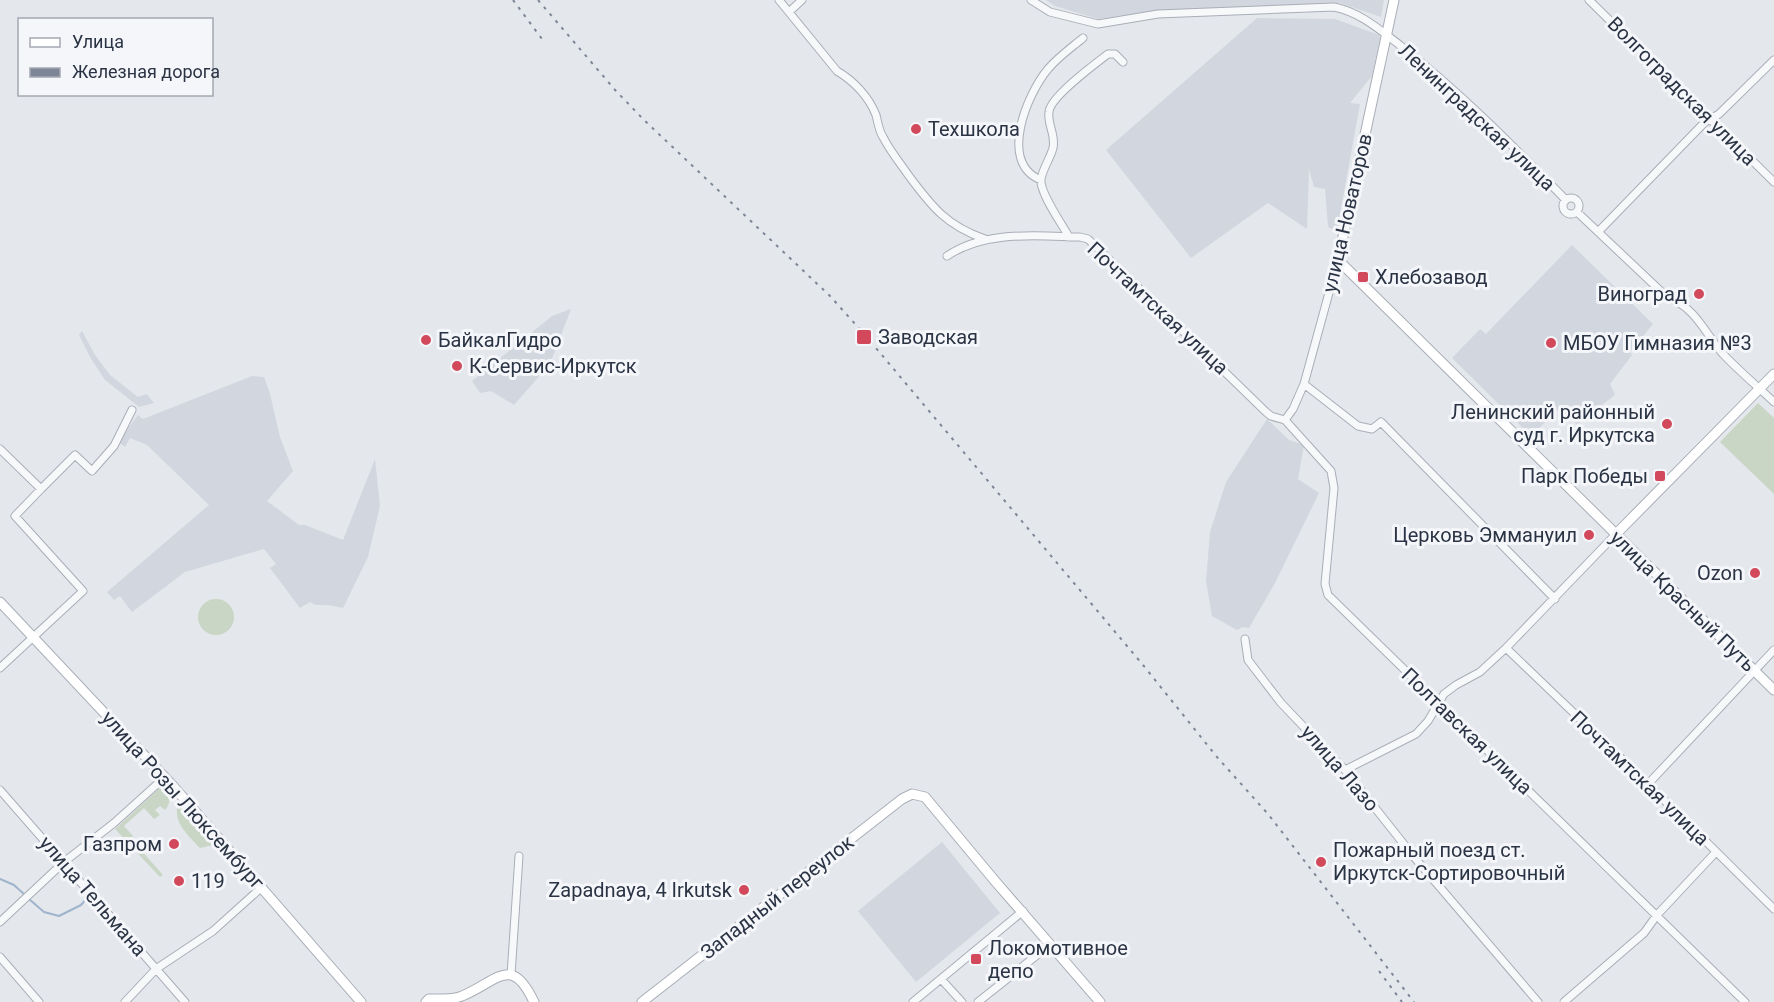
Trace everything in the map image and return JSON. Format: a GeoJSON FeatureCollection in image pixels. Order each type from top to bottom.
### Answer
{"type":"FeatureCollection","features":[{"type":"Feature","properties":{"kind":"street"},"geometry":{"type":"LineString","coordinates":[[779,0],[837,71],[850,78],[873,107],[881,134],[888,147],[937,212],[947,221],[967,232],[988,239]]}},
{"type":"Feature","properties":{"kind":"street"},"geometry":{"type":"LineString","coordinates":[[789,12],[802,0]]}},
{"type":"Feature","properties":{"kind":"street","name":"Ленинградская улица"},"geometry":{"type":"LineString","coordinates":[[1031,0],[1050,12],[1098,24],[1158,14],[1343,9],[1362,17],[1430,69],[1517,150],[1566,200]]}},
{"type":"Feature","properties":{"kind":"street","name":"улица Новаторов"},"geometry":{"type":"LineString","coordinates":[[1285,420],[1293,409],[1304,384],[1338,260],[1394,0]]}},
{"type":"Feature","properties":{"kind":"street","name":"Волгоградская улица"},"geometry":{"type":"LineString","coordinates":[[1589,0],[1774,182]]}},
{"type":"Feature","properties":{"kind":"street"},"geometry":{"type":"LineString","coordinates":[[1041,180],[1030,174],[1022,162],[1019,135],[1023,117],[1038,84],[1049,68],[1083,38]]}},
{"type":"Feature","properties":{"kind":"street"},"geometry":{"type":"LineString","coordinates":[[1069,237],[1041,187],[1041,180],[1053,148],[1053,135],[1048,115],[1052,103],[1108,54],[1115,54],[1123,62]]}},
{"type":"Feature","properties":{"kind":"street"},"geometry":{"type":"LineString","coordinates":[[1598,231],[1705,122],[1711,120],[1774,60]]}},
{"type":"Feature","properties":{"kind":"street","name":"Ленинградская улица"},"geometry":{"type":"LineString","coordinates":[[1572,198],[1577,200],[1580,206],[1577,212],[1567,213],[1563,205],[1566,200],[1572,198]]}},
{"type":"Feature","properties":{"kind":"street","name":"Ленинградская улица"},"geometry":{"type":"LineString","coordinates":[[1577,212],[1668,298],[1676,301],[1695,317],[1724,355],[1774,402]]}},
{"type":"Feature","properties":{"kind":"street","name":"Почтамтская улица"},"geometry":{"type":"LineString","coordinates":[[947,256],[975,241],[988,239],[1016,236],[1069,237],[1088,240],[1271,416],[1285,420]]}},
{"type":"Feature","properties":{"kind":"street","name":"улица Красный Путь"},"geometry":{"type":"LineString","coordinates":[[1338,260],[1774,690]]}},
{"type":"Feature","properties":{"kind":"street"},"geometry":{"type":"LineString","coordinates":[[1345,770],[1416,734],[1432,716],[1442,696],[1456,685],[1480,672],[1506,648],[1774,374]]}},
{"type":"Feature","properties":{"kind":"street"},"geometry":{"type":"LineString","coordinates":[[1304,384],[1358,426],[1372,429],[1381,423],[1555,599]]}},
{"type":"Feature","properties":{"kind":"street"},"geometry":{"type":"LineString","coordinates":[[0,668],[83,591],[15,516],[75,455],[92,471],[114,446],[132,410]]}},
{"type":"Feature","properties":{"kind":"street","name":"Полтавская улица"},"geometry":{"type":"LineString","coordinates":[[1285,420],[1331,471],[1334,488],[1325,584],[1328,595],[1745,1002]]}},
{"type":"Feature","properties":{"kind":"street"},"geometry":{"type":"LineString","coordinates":[[0,449],[41,489]]}},
{"type":"Feature","properties":{"kind":"street","name":"улица Розы Люксембург"},"geometry":{"type":"LineString","coordinates":[[0,602],[165,777],[361,1002]]}},
{"type":"Feature","properties":{"kind":"street","name":"улица Лазо"},"geometry":{"type":"LineString","coordinates":[[1245,639],[1248,660],[1281,703],[1345,770],[1414,857],[1538,1002]]}},
{"type":"Feature","properties":{"kind":"street","name":"Почтамтская улица"},"geometry":{"type":"LineString","coordinates":[[1506,648],[1774,909]]}},
{"type":"Feature","properties":{"kind":"street"},"geometry":{"type":"LineString","coordinates":[[1648,784],[1774,650]]}},
{"type":"Feature","properties":{"kind":"street"},"geometry":{"type":"LineString","coordinates":[[0,922],[64,862],[114,823],[165,777]]}},
{"type":"Feature","properties":{"kind":"street","name":"улица Тельмана"},"geometry":{"type":"LineString","coordinates":[[0,790],[185,1002]]}},
{"type":"Feature","properties":{"kind":"street","name":"Западный переулок"},"geometry":{"type":"LineString","coordinates":[[642,1002],[902,799],[912,794],[925,797],[1023,911]]}},
{"type":"Feature","properties":{"kind":"street"},"geometry":{"type":"LineString","coordinates":[[1564,1002],[1644,933],[1657,915],[1716,852]]}},
{"type":"Feature","properties":{"kind":"street"},"geometry":{"type":"LineString","coordinates":[[511,975],[519,856]]}},
{"type":"Feature","properties":{"kind":"street"},"geometry":{"type":"LineString","coordinates":[[125,1002],[156,969],[213,931],[262,887]]}},
{"type":"Feature","properties":{"kind":"street"},"geometry":{"type":"LineString","coordinates":[[913,1002],[1023,911],[1100,1002]]}},
{"type":"Feature","properties":{"kind":"street"},"geometry":{"type":"LineString","coordinates":[[978,1002],[1051,944]]}},
{"type":"Feature","properties":{"kind":"street"},"geometry":{"type":"LineString","coordinates":[[0,957],[39,1002]]}},
{"type":"Feature","properties":{"kind":"street"},"geometry":{"type":"LineString","coordinates":[[426,1002],[429,999],[460,997],[505,974],[516,976],[526,986],[534,1002]]}},
{"type":"Feature","properties":{"kind":"street"},"geometry":{"type":"LineString","coordinates":[[941,979],[962,1002]]}},
{"type":"Feature","properties":{"kind":"shaded area"},"geometry":{"type":"Polygon","coordinates":[[[1046,0],[1384,0],[1381,17],[1340,3],[1161,10],[1098,19],[1055,6],[1046,0]]]}},
{"type":"Feature","properties":{"kind":"shaded area"},"geometry":{"type":"Polygon","coordinates":[[[1257,18],[1335,19],[1379,35],[1372,76],[1350,103],[1360,104],[1337,231],[1328,227],[1325,189],[1314,187],[1309,169],[1307,229],[1268,203],[1191,258],[1106,150],[1257,18]]]}},
{"type":"Feature","properties":{"kind":"shaded area","name":"МБОУ Гимназия №3"},"geometry":{"type":"Polygon","coordinates":[[[1572,245],[1653,324],[1630,352],[1632,355],[1610,384],[1615,395],[1577,424],[1557,410],[1531,436],[1452,358],[1480,329],[1486,334],[1572,245]]]}},
{"type":"Feature","properties":{"kind":"shaded area"},"geometry":{"type":"Polygon","coordinates":[[[571,309],[550,364],[514,405],[491,391],[480,393],[472,381],[552,316],[571,309]]]}},
{"type":"Feature","properties":{"kind":"shaded area"},"geometry":{"type":"Polygon","coordinates":[[[82,331],[95,355],[110,375],[138,397],[147,394],[154,403],[139,407],[105,380],[79,335],[82,331]]]}},
{"type":"Feature","properties":{"kind":"shaded area"},"geometry":{"type":"Polygon","coordinates":[[[252,376],[264,377],[280,437],[293,471],[267,501],[299,525],[305,525],[343,540],[375,459],[380,506],[368,557],[343,608],[315,605],[310,602],[300,608],[270,568],[276,564],[264,549],[185,572],[132,612],[120,596],[114,600],[107,592],[209,505],[147,445],[130,438],[125,447],[118,442],[138,415],[143,419],[252,376]]]}},
{"type":"Feature","properties":{"kind":"shaded area"},"geometry":{"type":"Polygon","coordinates":[[[1267,419],[1289,440],[1304,445],[1298,479],[1319,493],[1275,583],[1249,628],[1243,627],[1237,630],[1212,616],[1206,581],[1210,532],[1226,482],[1267,419]]]}},
{"type":"Feature","properties":{"kind":"shaded area"},"geometry":{"type":"Polygon","coordinates":[[[942,842],[1000,913],[916,982],[858,911],[942,842]]]}},
{"type":"Feature","properties":{"kind":"green space"},"geometry":{"type":"Polygon","coordinates":[[[1758,403],[1774,418],[1774,494],[1720,442],[1758,403]]]}},
{"type":"Feature","properties":{"kind":"green space"},"geometry":{"type":"Polygon","coordinates":[[[216,599],[228,605],[234,617],[228,629],[216,635],[204,629],[198,617],[204,605],[216,599]]]}},
{"type":"Feature","properties":{"kind":"green space"},"geometry":{"type":"Polygon","coordinates":[[[163,785],[169,797],[169,804],[165,810],[160,806],[155,810],[160,815],[154,819],[144,808],[124,826],[133,836],[131,839],[163,875],[160,877],[115,829],[163,785]]]}},
{"type":"Feature","properties":{"kind":"green space"},"geometry":{"type":"Polygon","coordinates":[[[179,801],[218,844],[200,848],[190,838],[177,815],[179,801]]]}},
{"type":"Feature","properties":{"kind":"waterway"},"geometry":{"type":"LineString","coordinates":[[0,879],[14,885],[25,895]]}},
{"type":"Feature","properties":{"kind":"waterway"},"geometry":{"type":"LineString","coordinates":[[29,899],[44,912],[59,916],[81,905],[87,898]]}},
{"type":"Feature","properties":{"kind":"railway"},"geometry":{"type":"LineString","coordinates":[[513,0],[545,43]]}},
{"type":"Feature","properties":{"kind":"railway"},"geometry":{"type":"LineString","coordinates":[[538,0],[644,120],[830,296],[865,335],[1143,665],[1217,757],[1268,814],[1414,1002]]}},
{"type":"Feature","properties":{"kind":"railway"},"geometry":{"type":"LineString","coordinates":[[1379,971],[1402,1002]]}},
{"type":"Feature","properties":{"kind":"place","name":"Техшкола"},"geometry":{"type":"Point","coordinates":[916,129]}},
{"type":"Feature","properties":{"kind":"place","name":"Хлебозавод"},"geometry":{"type":"Point","coordinates":[1363,277]}},
{"type":"Feature","properties":{"kind":"place","name":"Виноград"},"geometry":{"type":"Point","coordinates":[1699,294]}},
{"type":"Feature","properties":{"kind":"place","name":"Заводская"},"geometry":{"type":"Point","coordinates":[864,337]}},
{"type":"Feature","properties":{"kind":"place","name":"БайкалГидро"},"geometry":{"type":"Point","coordinates":[426,340]}},
{"type":"Feature","properties":{"kind":"place","name":"МБОУ Гимназия №3"},"geometry":{"type":"Point","coordinates":[1551,343]}},
{"type":"Feature","properties":{"kind":"place","name":"К-Сервис-Иркутск"},"geometry":{"type":"Point","coordinates":[457,366]}},
{"type":"Feature","properties":{"kind":"place","name":"Ленинский районный суд г. Иркутска"},"geometry":{"type":"Point","coordinates":[1667,424]}},
{"type":"Feature","properties":{"kind":"place","name":"Парк Победы"},"geometry":{"type":"Point","coordinates":[1660,476]}},
{"type":"Feature","properties":{"kind":"place","name":"Церковь Эммануил"},"geometry":{"type":"Point","coordinates":[1589,535]}},
{"type":"Feature","properties":{"kind":"place","name":"Ozon"},"geometry":{"type":"Point","coordinates":[1755,573]}},
{"type":"Feature","properties":{"kind":"place","name":"Газпром"},"geometry":{"type":"Point","coordinates":[174,844]}},
{"type":"Feature","properties":{"kind":"place","name":"Пожарный поезд ст. Иркутск-Сортировочный"},"geometry":{"type":"Point","coordinates":[1321,862]}},
{"type":"Feature","properties":{"kind":"place","name":"119"},"geometry":{"type":"Point","coordinates":[179,881]}},
{"type":"Feature","properties":{"kind":"place","name":"Zapadnaya, 4 Irkutsk"},"geometry":{"type":"Point","coordinates":[744,890]}},
{"type":"Feature","properties":{"kind":"place","name":"Локомотивное депо"},"geometry":{"type":"Point","coordinates":[976,959]}}]}
